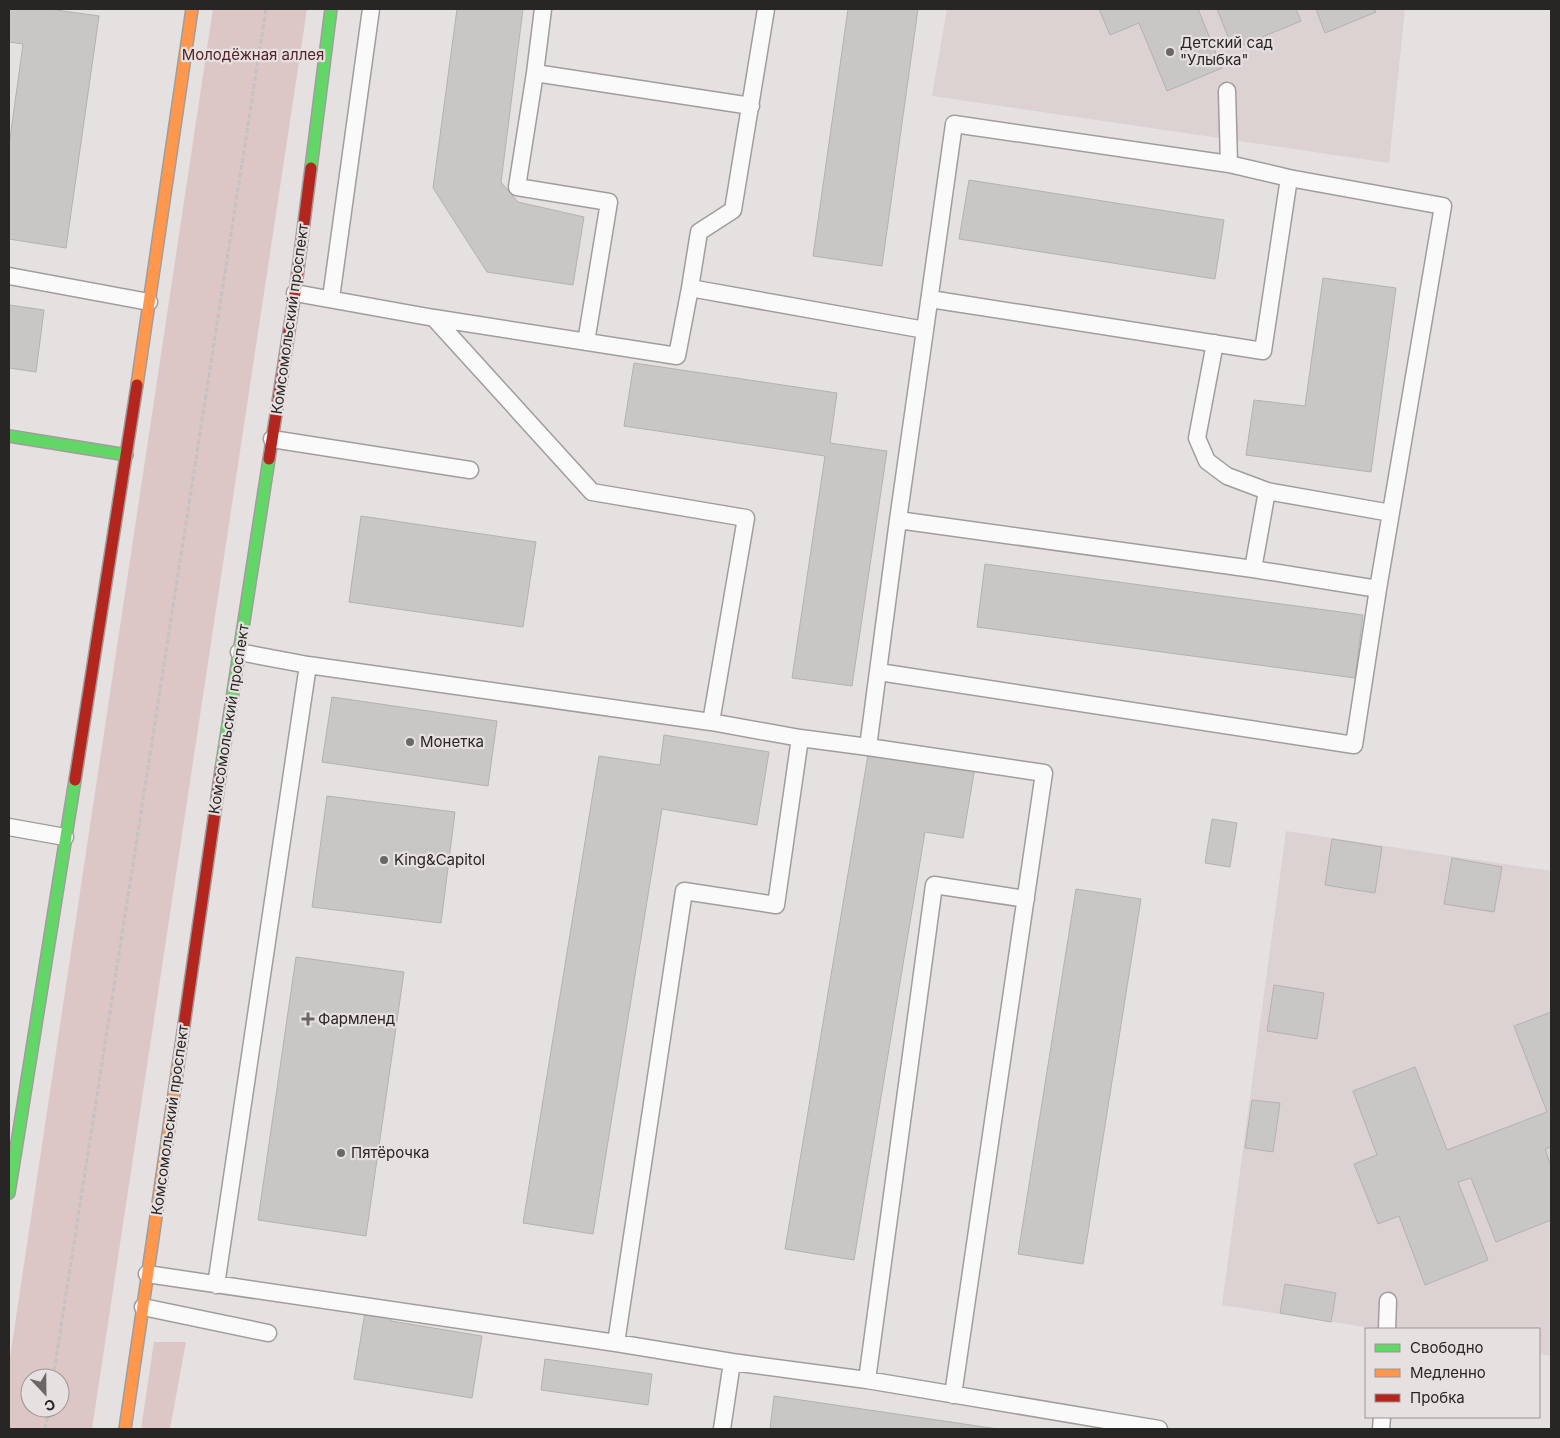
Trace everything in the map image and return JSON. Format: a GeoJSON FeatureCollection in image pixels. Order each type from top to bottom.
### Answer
{"type":"FeatureCollection","features":[{"type":"Feature","properties":{"kind":"main road"},"geometry":{"type":"LineString","coordinates":[[9,1193],[14,1130],[66,837],[127,455],[192,9]]}},
{"type":"Feature","properties":{"kind":"main road","name":"Комсомольский проспект"},"geometry":{"type":"LineString","coordinates":[[125,1429],[239,652],[295,293],[331,9]]}},
{"type":"Feature","properties":{"kind":"main road"},"geometry":{"type":"LineString","coordinates":[[9,436],[127,455]]}},
{"type":"Feature","properties":{"kind":"lane"},"geometry":{"type":"LineString","coordinates":[[331,298],[371,9]]}},
{"type":"Feature","properties":{"kind":"lane"},"geometry":{"type":"LineString","coordinates":[[543,9],[517,187],[609,202],[586,342]]}},
{"type":"Feature","properties":{"kind":"lane"},"geometry":{"type":"LineString","coordinates":[[295,293],[434,318],[677,356],[699,232],[734,210],[766,9]]}},
{"type":"Feature","properties":{"kind":"lane"},"geometry":{"type":"LineString","coordinates":[[535,74],[751,106]]}},
{"type":"Feature","properties":{"kind":"lane"},"geometry":{"type":"LineString","coordinates":[[1227,91],[1229,164]]}},
{"type":"Feature","properties":{"kind":"lane"},"geometry":{"type":"LineString","coordinates":[[868,747],[924,330],[954,124],[1229,164],[1289,178],[1443,206],[1378,589],[1354,744],[879,672]]}},
{"type":"Feature","properties":{"kind":"lane"},"geometry":{"type":"LineString","coordinates":[[930,299],[1263,351],[1289,178]]}},
{"type":"Feature","properties":{"kind":"lane"},"geometry":{"type":"LineString","coordinates":[[9,276],[149,302]]}},
{"type":"Feature","properties":{"kind":"lane"},"geometry":{"type":"LineString","coordinates":[[690,288],[924,330]]}},
{"type":"Feature","properties":{"kind":"lane"},"geometry":{"type":"LineString","coordinates":[[434,318],[592,492],[746,518],[711,722]]}},
{"type":"Feature","properties":{"kind":"lane"},"geometry":{"type":"LineString","coordinates":[[1215,343],[1197,438],[1207,460],[1227,476],[1267,491],[1391,513]]}},
{"type":"Feature","properties":{"kind":"lane"},"geometry":{"type":"LineString","coordinates":[[272,439],[470,470]]}},
{"type":"Feature","properties":{"kind":"lane"},"geometry":{"type":"LineString","coordinates":[[1253,569],[1267,491]]}},
{"type":"Feature","properties":{"kind":"lane"},"geometry":{"type":"LineString","coordinates":[[898,520],[1253,569],[1378,589]]}},
{"type":"Feature","properties":{"kind":"lane"},"geometry":{"type":"LineString","coordinates":[[239,652],[308,664],[711,722],[800,738],[1044,773],[953,1395]]}},
{"type":"Feature","properties":{"kind":"lane"},"geometry":{"type":"LineString","coordinates":[[216,1285],[308,664]]}},
{"type":"Feature","properties":{"kind":"lane"},"geometry":{"type":"LineString","coordinates":[[616,1343],[684,890],[776,905],[800,738]]}},
{"type":"Feature","properties":{"kind":"lane"},"geometry":{"type":"LineString","coordinates":[[9,827],[66,837]]}},
{"type":"Feature","properties":{"kind":"lane"},"geometry":{"type":"LineString","coordinates":[[867,1380],[934,885],[1026,899]]}},
{"type":"Feature","properties":{"kind":"lane"},"geometry":{"type":"LineString","coordinates":[[147,1274],[616,1343],[732,1362],[867,1380],[1159,1429]]}},
{"type":"Feature","properties":{"kind":"lane"},"geometry":{"type":"LineString","coordinates":[[1387,1328],[1388,1301]]}},
{"type":"Feature","properties":{"kind":"lane"},"geometry":{"type":"LineString","coordinates":[[143,1307],[268,1333]]}},
{"type":"Feature","properties":{"kind":"lane"},"geometry":{"type":"LineString","coordinates":[[722,1429],[732,1362]]}},
{"type":"Feature","properties":{"kind":"path"},"geometry":{"type":"LineString","coordinates":[[55,1368],[266,9]]}},
{"type":"Feature","properties":{"kind":"shaded area","name":"Детский сад \"Улыбка\""},"geometry":{"type":"Polygon","coordinates":[[[947,9],[1405,9],[1389,163],[932,96],[947,9]]]}},
{"type":"Feature","properties":{"kind":"shaded area"},"geometry":{"type":"Polygon","coordinates":[[[1286,831],[1551,871],[1551,1356],[1540,1354],[1540,1328],[1372,1328],[1222,1305],[1286,831]]]}},
{"type":"Feature","properties":{"kind":"green space","name":"Молодёжная аллея"},"geometry":{"type":"Polygon","coordinates":[[[213,9],[307,9],[92,1429],[9,1429],[9,1364],[213,9]]]}},
{"type":"Feature","properties":{"kind":"green space"},"geometry":{"type":"Polygon","coordinates":[[[154,1342],[186,1342],[170,1429],[141,1429],[154,1342]]]}},
{"type":"Feature","properties":{"kind":"building"},"geometry":{"type":"Polygon","coordinates":[[[9,9],[49,9],[99,16],[66,248],[9,239],[9,146],[23,44],[9,42],[9,9]]]}},
{"type":"Feature","properties":{"kind":"building"},"geometry":{"type":"Polygon","coordinates":[[[457,9],[523,9],[501,182],[518,202],[584,217],[573,285],[487,272],[433,188],[457,9]]]}},
{"type":"Feature","properties":{"kind":"building"},"geometry":{"type":"Polygon","coordinates":[[[848,9],[918,9],[882,266],[813,256],[848,9]]]}},
{"type":"Feature","properties":{"kind":"building"},"geometry":{"type":"Polygon","coordinates":[[[1099,9],[1198,9],[1222,68],[1167,91],[1139,23],[1110,35],[1099,9]]]}},
{"type":"Feature","properties":{"kind":"building"},"geometry":{"type":"Polygon","coordinates":[[[1217,9],[1296,9],[1301,21],[1233,49],[1217,9]]]}},
{"type":"Feature","properties":{"kind":"building"},"geometry":{"type":"Polygon","coordinates":[[[1316,9],[1375,9],[1376,12],[1325,33],[1316,9]]]}},
{"type":"Feature","properties":{"kind":"building"},"geometry":{"type":"Polygon","coordinates":[[[969,180],[1224,220],[1215,279],[959,239],[969,180]]]}},
{"type":"Feature","properties":{"kind":"building"},"geometry":{"type":"Polygon","coordinates":[[[1323,278],[1396,288],[1371,472],[1246,455],[1254,400],[1305,406],[1323,278]]]}},
{"type":"Feature","properties":{"kind":"building"},"geometry":{"type":"Polygon","coordinates":[[[9,305],[44,310],[36,372],[9,368],[9,305]]]}},
{"type":"Feature","properties":{"kind":"building"},"geometry":{"type":"Polygon","coordinates":[[[634,363],[837,393],[830,443],[887,451],[852,686],[792,678],[825,456],[624,426],[634,363]]]}},
{"type":"Feature","properties":{"kind":"building"},"geometry":{"type":"Polygon","coordinates":[[[361,516],[536,542],[523,627],[349,602],[361,516]]]}},
{"type":"Feature","properties":{"kind":"building"},"geometry":{"type":"Polygon","coordinates":[[[985,564],[1363,615],[1355,678],[977,627],[985,564]]]}},
{"type":"Feature","properties":{"kind":"building","name":"Монетка"},"geometry":{"type":"Polygon","coordinates":[[[332,697],[497,721],[488,786],[322,762],[332,697]]]}},
{"type":"Feature","properties":{"kind":"building"},"geometry":{"type":"Polygon","coordinates":[[[664,735],[769,752],[757,825],[662,809],[593,1234],[523,1223],[599,756],[660,765],[664,735]]]}},
{"type":"Feature","properties":{"kind":"building"},"geometry":{"type":"Polygon","coordinates":[[[869,749],[975,767],[963,838],[925,832],[854,1260],[785,1249],[869,749]]]}},
{"type":"Feature","properties":{"kind":"building","name":"King&Capitol"},"geometry":{"type":"Polygon","coordinates":[[[327,796],[455,812],[441,923],[312,907],[327,796]]]}},
{"type":"Feature","properties":{"kind":"building"},"geometry":{"type":"Polygon","coordinates":[[[1212,819],[1237,823],[1230,867],[1205,863],[1212,819]]]}},
{"type":"Feature","properties":{"kind":"building"},"geometry":{"type":"Polygon","coordinates":[[[1332,839],[1382,847],[1375,893],[1325,885],[1332,839]]]}},
{"type":"Feature","properties":{"kind":"building"},"geometry":{"type":"Polygon","coordinates":[[[1452,858],[1502,867],[1494,912],[1444,904],[1452,858]]]}},
{"type":"Feature","properties":{"kind":"building"},"geometry":{"type":"Polygon","coordinates":[[[1076,889],[1141,899],[1083,1264],[1018,1254],[1076,889]]]}},
{"type":"Feature","properties":{"kind":"building"},"geometry":{"type":"Polygon","coordinates":[[[296,957],[404,972],[366,1236],[258,1220],[296,957]]]}},
{"type":"Feature","properties":{"kind":"building"},"geometry":{"type":"Polygon","coordinates":[[[1274,985],[1324,993],[1317,1039],[1267,1031],[1274,985]]]}},
{"type":"Feature","properties":{"kind":"building"},"geometry":{"type":"Polygon","coordinates":[[[1551,1012],[1551,1147],[1545,1149],[1551,1166],[1551,1220],[1496,1242],[1471,1178],[1458,1182],[1488,1260],[1425,1285],[1399,1216],[1378,1224],[1354,1164],[1377,1155],[1353,1091],[1415,1067],[1447,1150],[1547,1112],[1514,1026],[1551,1012]]]}},
{"type":"Feature","properties":{"kind":"building"},"geometry":{"type":"Polygon","coordinates":[[[1252,1100],[1280,1103],[1273,1152],[1245,1148],[1252,1100]]]}},
{"type":"Feature","properties":{"kind":"building"},"geometry":{"type":"Polygon","coordinates":[[[1285,1284],[1336,1293],[1331,1322],[1280,1313],[1285,1284]]]}},
{"type":"Feature","properties":{"kind":"building"},"geometry":{"type":"Polygon","coordinates":[[[366,1306],[393,1310],[391,1321],[482,1336],[472,1398],[354,1379],[366,1306]]]}},
{"type":"Feature","properties":{"kind":"building"},"geometry":{"type":"Polygon","coordinates":[[[545,1359],[652,1374],[648,1405],[541,1390],[545,1359]]]}},
{"type":"Feature","properties":{"kind":"building"},"geometry":{"type":"Polygon","coordinates":[[[774,1396],[998,1429],[770,1429],[774,1396]]]}},
{"type":"Feature","properties":{"kind":"traffic: fast"},"geometry":{"type":"LineString","coordinates":[[311,168],[331,9]]}},
{"type":"Feature","properties":{"kind":"traffic: fast"},"geometry":{"type":"LineString","coordinates":[[9,436],[127,455]]}},
{"type":"Feature","properties":{"kind":"traffic: fast"},"geometry":{"type":"LineString","coordinates":[[221,770],[269,459]]}},
{"type":"Feature","properties":{"kind":"traffic: fast"},"geometry":{"type":"LineString","coordinates":[[9,1193],[75,780]]}},
{"type":"Feature","properties":{"kind":"traffic: slow"},"geometry":{"type":"LineString","coordinates":[[137,385],[192,9]]}},
{"type":"Feature","properties":{"kind":"traffic: slow"},"geometry":{"type":"LineString","coordinates":[[125,1429],[183,1032]]}},
{"type":"Feature","properties":{"kind":"traffic: jam"},"geometry":{"type":"LineString","coordinates":[[269,459],[295,293],[311,168]]}},
{"type":"Feature","properties":{"kind":"traffic: jam"},"geometry":{"type":"LineString","coordinates":[[75,780],[137,385]]}},
{"type":"Feature","properties":{"kind":"traffic: jam"},"geometry":{"type":"LineString","coordinates":[[183,1032],[221,770]]}},
{"type":"Feature","properties":{"kind":"place","name":"Детский сад \"Улыбка\""},"geometry":{"type":"Point","coordinates":[1170,52]}},
{"type":"Feature","properties":{"kind":"place","name":"Монетка"},"geometry":{"type":"Point","coordinates":[410,742]}},
{"type":"Feature","properties":{"kind":"place","name":"King&Capitol"},"geometry":{"type":"Point","coordinates":[384,860]}},
{"type":"Feature","properties":{"kind":"place","name":"Фармленд"},"geometry":{"type":"Point","coordinates":[308,1019]}},
{"type":"Feature","properties":{"kind":"place","name":"Пятёрочка"},"geometry":{"type":"Point","coordinates":[341,1153]}}]}
